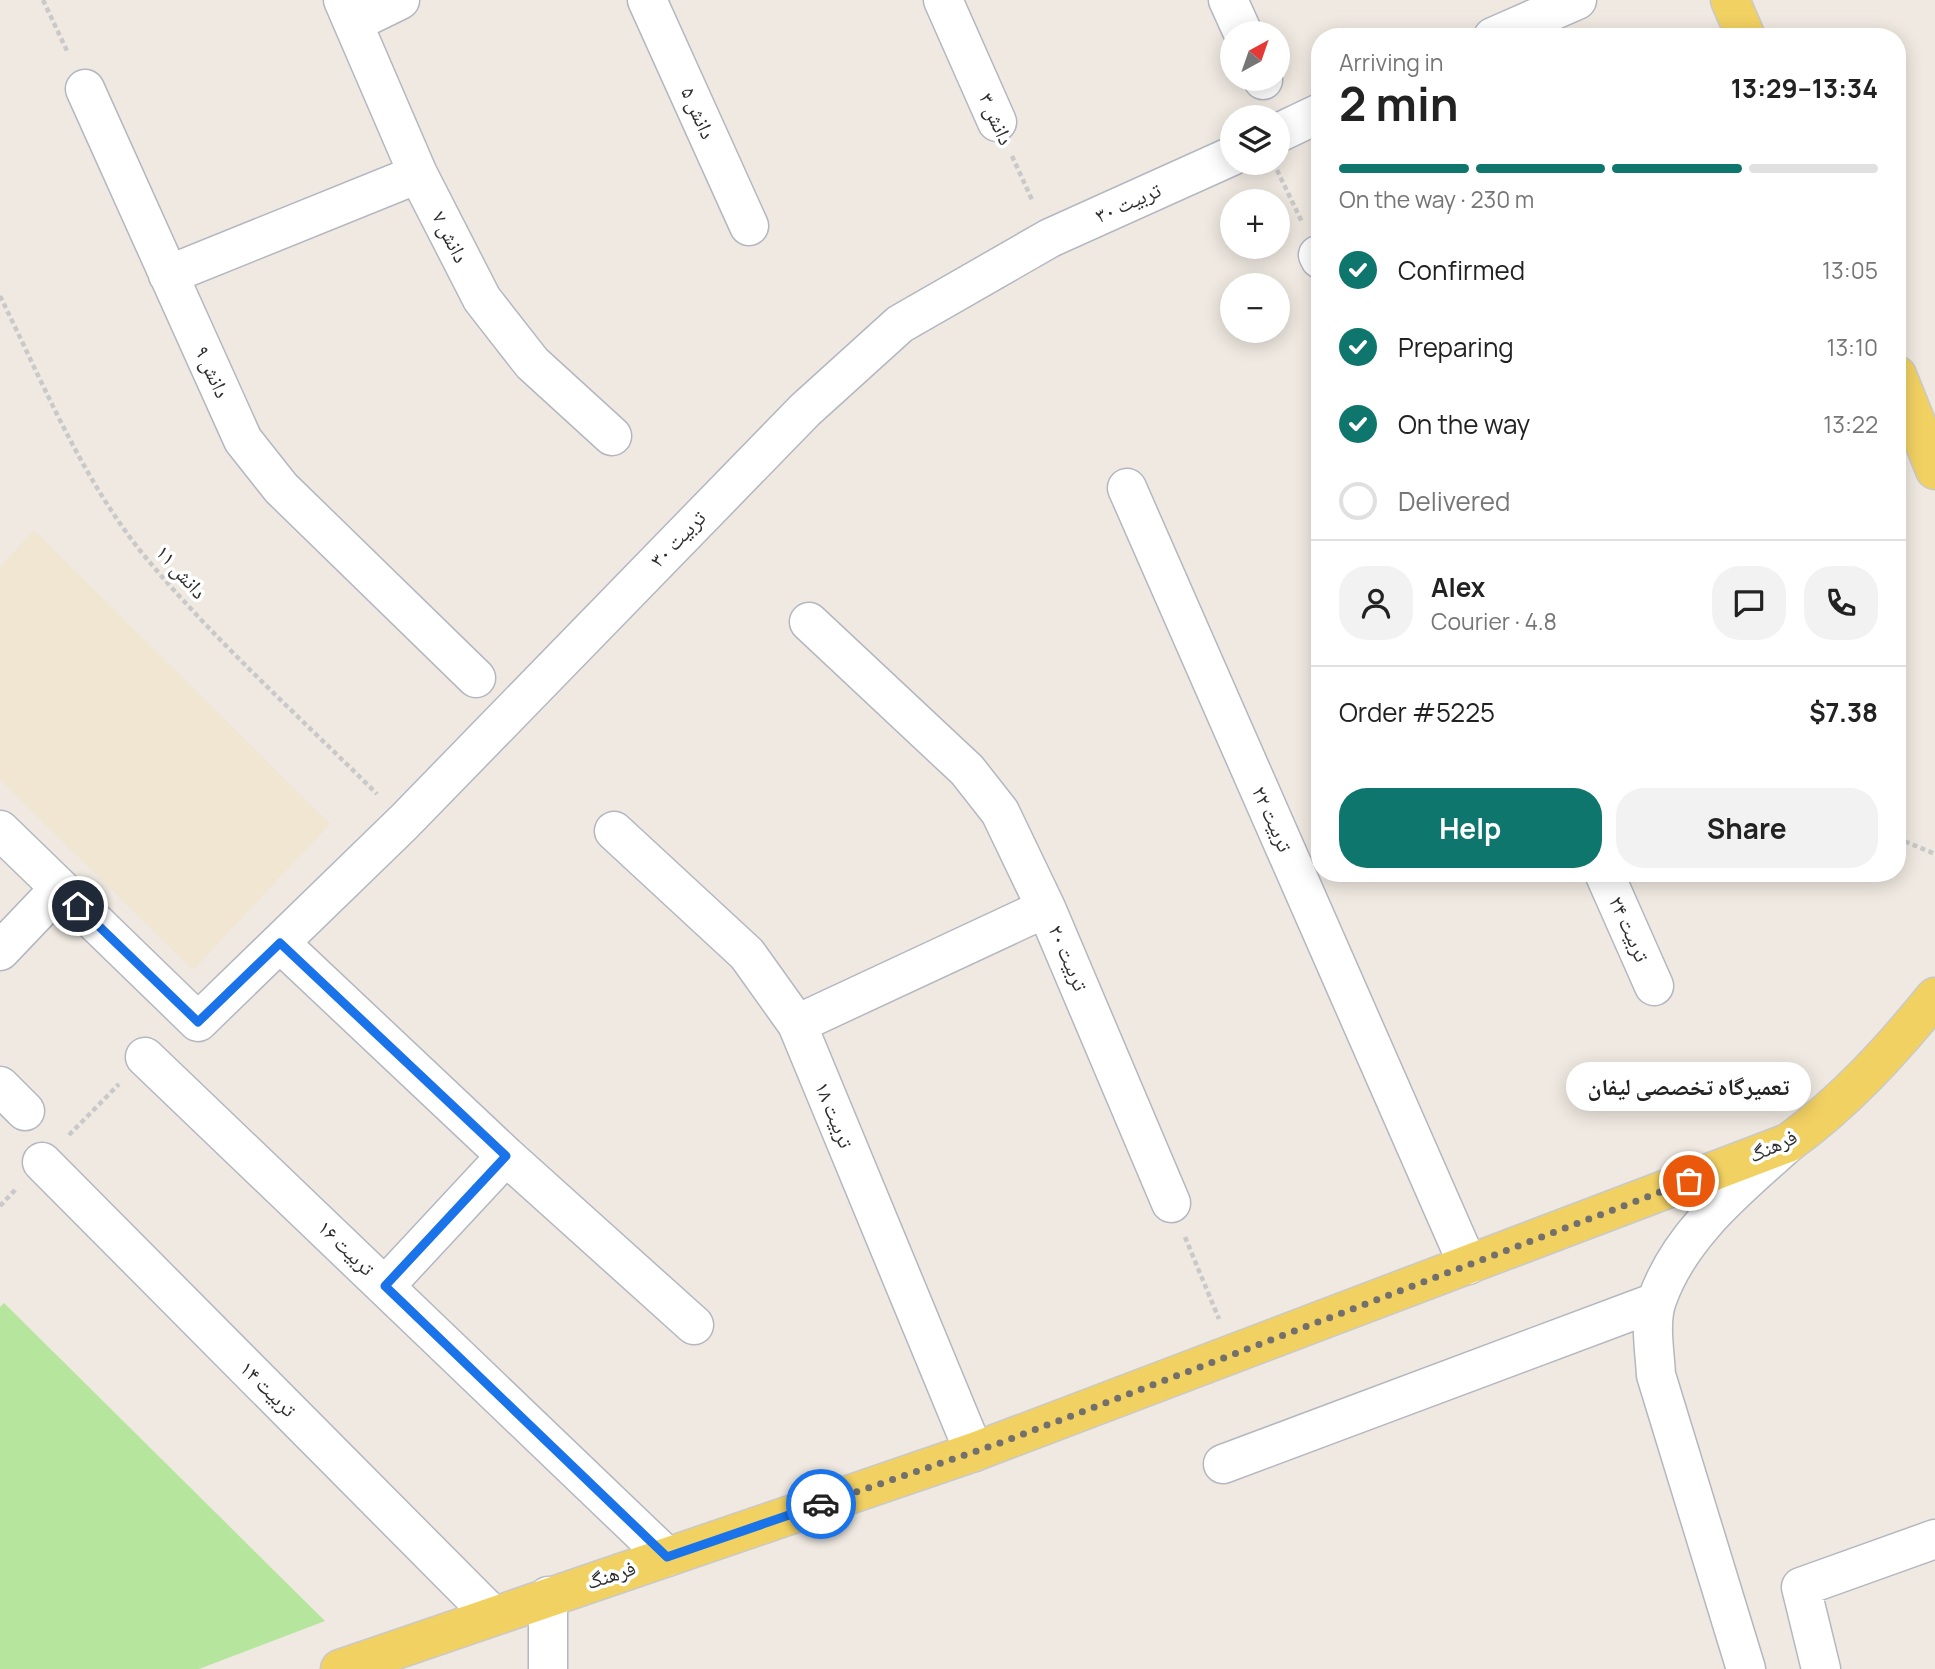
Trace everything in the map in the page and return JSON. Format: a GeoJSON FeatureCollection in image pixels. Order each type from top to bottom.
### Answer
{"type":"FeatureCollection","features":[{"type":"Feature","properties":{"kind":"main road"},"geometry":{"type":"LineString","coordinates":[[1730,0],[1742,28]]}},
{"type":"Feature","properties":{"kind":"main road"},"geometry":{"type":"LineString","coordinates":[[1906,400],[1935,470]]}},
{"type":"Feature","properties":{"kind":"main road","name":"فرهنگ"},"geometry":{"type":"LineString","coordinates":[[340,1669],[974,1452],[1788,1143],[1818,1122],[1868,1072],[1935,997]]}},
{"type":"Feature","properties":{"kind":"street"},"geometry":{"type":"LineString","coordinates":[[348,11],[400,0]]}},
{"type":"Feature","properties":{"kind":"street","name":"دانش ۵"},"geometry":{"type":"LineString","coordinates":[[646,0],[749,226]]}},
{"type":"Feature","properties":{"kind":"street","name":"دانش ۳"},"geometry":{"type":"LineString","coordinates":[[943,0],[997,122]]}},
{"type":"Feature","properties":{"kind":"street"},"geometry":{"type":"LineString","coordinates":[[1228,0],[1237,21]]}},
{"type":"Feature","properties":{"kind":"street"},"geometry":{"type":"LineString","coordinates":[[1513,28],[1577,0]]}},
{"type":"Feature","properties":{"kind":"street","name":"دانش ۷"},"geometry":{"type":"LineString","coordinates":[[348,11],[418,174],[482,299],[531,363],[612,436]]}},
{"type":"Feature","properties":{"kind":"street","name":"دانش ۹"},"geometry":{"type":"LineString","coordinates":[[85,89],[243,440],[281,488],[475,678]]}},
{"type":"Feature","properties":{"kind":"street"},"geometry":{"type":"LineString","coordinates":[[1290,127],[1311,117]]}},
{"type":"Feature","properties":{"kind":"street","name":"تربیت ۳۰"},"geometry":{"type":"LineString","coordinates":[[60,888],[198,1022],[404,822],[805,410],[900,324],[1050,238],[1220,161]]}},
{"type":"Feature","properties":{"kind":"street"},"geometry":{"type":"LineString","coordinates":[[168,275],[418,174]]}},
{"type":"Feature","properties":{"kind":"street","name":"تربیت ۲۲"},"geometry":{"type":"LineString","coordinates":[[1127,488],[1468,1265]]}},
{"type":"Feature","properties":{"kind":"street","name":"تربیت ۲۰"},"geometry":{"type":"LineString","coordinates":[[809,622],[986,791],[1000,812],[1046,908],[1171,1203]]}},
{"type":"Feature","properties":{"kind":"street"},"geometry":{"type":"LineString","coordinates":[[0,830],[60,888],[0,951]]}},
{"type":"Feature","properties":{"kind":"street","name":"تربیت ۱۸"},"geometry":{"type":"LineString","coordinates":[[614,831],[747,954],[797,1024],[974,1452]]}},
{"type":"Feature","properties":{"kind":"street","name":"تربیت ۲۴"},"geometry":{"type":"LineString","coordinates":[[1608,882],[1654,986]]}},
{"type":"Feature","properties":{"kind":"street"},"geometry":{"type":"LineString","coordinates":[[797,1024],[1046,908]]}},
{"type":"Feature","properties":{"kind":"street"},"geometry":{"type":"LineString","coordinates":[[280,943],[506,1156],[694,1325]]}},
{"type":"Feature","properties":{"kind":"street","name":"تربیت ۱۶"},"geometry":{"type":"LineString","coordinates":[[145,1057],[667,1557]]}},
{"type":"Feature","properties":{"kind":"street"},"geometry":{"type":"LineString","coordinates":[[1746,1669],[1656,1376],[1656,1302],[1690,1240],[1718,1207],[1788,1143]]}},
{"type":"Feature","properties":{"kind":"street"},"geometry":{"type":"LineString","coordinates":[[385,1286],[506,1156]]}},
{"type":"Feature","properties":{"kind":"street","name":"تربیت ۱۴"},"geometry":{"type":"LineString","coordinates":[[42,1163],[493,1616]]}},
{"type":"Feature","properties":{"kind":"street"},"geometry":{"type":"LineString","coordinates":[[1223,1464],[1656,1302]]}},
{"type":"Feature","properties":{"kind":"street"},"geometry":{"type":"LineString","coordinates":[[1821,1669],[1801,1587],[1935,1539]]}},
{"type":"Feature","properties":{"kind":"street"},"geometry":{"type":"LineString","coordinates":[[548,1596],[548,1669]]}},
{"type":"Feature","properties":{"kind":"path"},"geometry":{"type":"LineString","coordinates":[[43,0],[85,89]]}},
{"type":"Feature","properties":{"kind":"path","name":"دانش ۳"},"geometry":{"type":"LineString","coordinates":[[997,122],[1050,238]]}},
{"type":"Feature","properties":{"kind":"path"},"geometry":{"type":"LineString","coordinates":[[1280,175],[1311,240]]}},
{"type":"Feature","properties":{"kind":"path","name":"دانش ۱۱"},"geometry":{"type":"LineString","coordinates":[[0,296],[85,469],[146,558],[210,627],[404,822]]}},
{"type":"Feature","properties":{"kind":"path"},"geometry":{"type":"LineString","coordinates":[[1906,842],[1935,854]]}},
{"type":"Feature","properties":{"kind":"path"},"geometry":{"type":"LineString","coordinates":[[0,1206],[145,1057]]}},
{"type":"Feature","properties":{"kind":"path"},"geometry":{"type":"LineString","coordinates":[[1171,1203],[1234,1355]]}},
{"type":"Feature","properties":{"kind":"shaded area"},"geometry":{"type":"Polygon","coordinates":[[[34,530],[330,824],[193,970],[0,780],[0,567],[34,530]]]}},
{"type":"Feature","properties":{"kind":"green space"},"geometry":{"type":"Polygon","coordinates":[[[4,1303],[325,1621],[199,1669],[0,1669],[0,1307],[4,1303]]]}},
{"type":"Feature","properties":{"kind":"way so far"},"geometry":{"type":"LineString","coordinates":[[821,1504],[1000,1443],[1689,1181]]}},
{"type":"Feature","properties":{"kind":"place","name":"تعمیرگاه تخصصی لیفان"},"geometry":{"type":"Point","coordinates":[1689,1181]}},
{"type":"Feature","properties":{"kind":"route"},"geometry":{"type":"LineString","coordinates":[[78,906],[198,1022],[280,943],[506,1156],[385,1286],[667,1557],[821,1504]]}}]}
